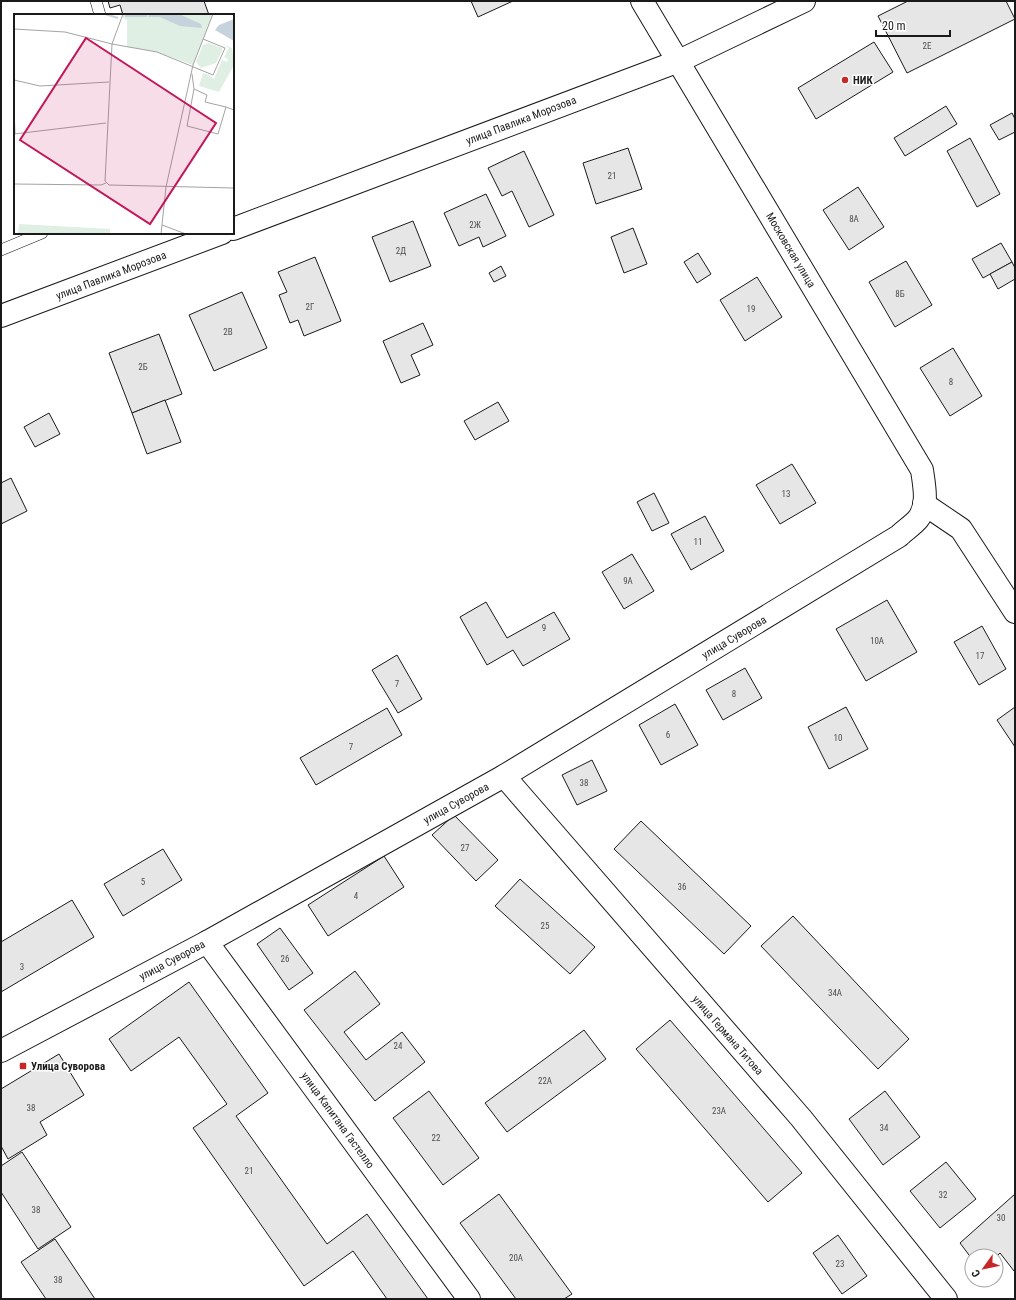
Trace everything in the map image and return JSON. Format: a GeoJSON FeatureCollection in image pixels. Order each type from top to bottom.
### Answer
{"type":"FeatureCollection","features":[{"type":"Feature","properties":{"kind":"street","name":"Московская улица"},"geometry":{"type":"LineString","coordinates":[[642,1],[922,470],[925,489],[924,504],[919,518],[900,536]]}},
{"type":"Feature","properties":{"kind":"street","name":"улица Павлика Морозова"},"geometry":{"type":"LineString","coordinates":[[234,229],[679,61],[804,1]]}},
{"type":"Feature","properties":{"kind":"street","name":"улица Павлика Морозова"},"geometry":{"type":"LineString","coordinates":[[1,316],[219,234]]}},
{"type":"Feature","properties":{"kind":"street"},"geometry":{"type":"LineString","coordinates":[[924,504],[962,529],[1015,612]]}},
{"type":"Feature","properties":{"kind":"street","name":"улица Суворова"},"geometry":{"type":"LineString","coordinates":[[1,1051],[207,942],[504,776],[900,536]]}},
{"type":"Feature","properties":{"kind":"street","name":"улица Германа Титова"},"geometry":{"type":"LineString","coordinates":[[504,776],[801,1118],[946,1299]]}},
{"type":"Feature","properties":{"kind":"street","name":"улица Капитана Гастелло"},"geometry":{"type":"LineString","coordinates":[[207,942],[469,1299]]}},
{"type":"Feature","properties":{"kind":"lane"},"geometry":{"type":"LineString","coordinates":[[96,1],[100,14]]}},
{"type":"Feature","properties":{"kind":"lane"},"geometry":{"type":"LineString","coordinates":[[1,250],[40,234]]}},
{"type":"Feature","properties":{"kind":"building"},"geometry":{"type":"Polygon","coordinates":[[[108,1],[204,1],[209,14],[123,14],[120,5],[110,8],[108,1]]]}},
{"type":"Feature","properties":{"kind":"building"},"geometry":{"type":"Polygon","coordinates":[[[471,1],[513,1],[478,17],[471,1]]]}},
{"type":"Feature","properties":{"kind":"building"},"geometry":{"type":"Polygon","coordinates":[[[908,1],[1006,1],[1015,19],[907,73],[878,16],[908,1]]]}},
{"type":"Feature","properties":{"kind":"building","name":"НИК"},"geometry":{"type":"Polygon","coordinates":[[[874,42],[893,72],[816,119],[798,88],[874,42]]]}},
{"type":"Feature","properties":{"kind":"building"},"geometry":{"type":"Polygon","coordinates":[[[946,106],[957,124],[905,156],[894,138],[946,106]]]}},
{"type":"Feature","properties":{"kind":"building"},"geometry":{"type":"Polygon","coordinates":[[[1012,113],[1015,119],[1015,132],[999,140],[990,125],[1012,113]]]}},
{"type":"Feature","properties":{"kind":"building"},"geometry":{"type":"Polygon","coordinates":[[[970,138],[1000,194],[977,207],[947,151],[970,138]]]}},
{"type":"Feature","properties":{"kind":"building"},"geometry":{"type":"Polygon","coordinates":[[[628,148],[642,189],[596,204],[583,163],[628,148]]]}},
{"type":"Feature","properties":{"kind":"building"},"geometry":{"type":"Polygon","coordinates":[[[524,151],[554,215],[529,227],[512,191],[502,196],[488,168],[524,151]]]}},
{"type":"Feature","properties":{"kind":"building"},"geometry":{"type":"Polygon","coordinates":[[[858,187],[884,227],[849,250],[823,210],[858,187]]]}},
{"type":"Feature","properties":{"kind":"building"},"geometry":{"type":"Polygon","coordinates":[[[486,194],[506,236],[483,247],[479,237],[459,246],[444,213],[486,194]]]}},
{"type":"Feature","properties":{"kind":"building"},"geometry":{"type":"Polygon","coordinates":[[[413,221],[431,266],[390,282],[372,237],[413,221]]]}},
{"type":"Feature","properties":{"kind":"building"},"geometry":{"type":"Polygon","coordinates":[[[633,228],[647,264],[624,273],[611,237],[633,228]]]}},
{"type":"Feature","properties":{"kind":"building"},"geometry":{"type":"Polygon","coordinates":[[[1001,243],[1012,262],[983,278],[972,259],[1001,243]]]}},
{"type":"Feature","properties":{"kind":"building"},"geometry":{"type":"Polygon","coordinates":[[[698,253],[711,274],[697,283],[684,262],[698,253]]]}},
{"type":"Feature","properties":{"kind":"building"},"geometry":{"type":"Polygon","coordinates":[[[315,257],[341,321],[304,336],[298,320],[290,323],[279,295],[287,292],[278,272],[315,257]]]}},
{"type":"Feature","properties":{"kind":"building"},"geometry":{"type":"Polygon","coordinates":[[[906,261],[932,305],[895,327],[869,282],[906,261]]]}},
{"type":"Feature","properties":{"kind":"building"},"geometry":{"type":"Polygon","coordinates":[[[1012,262],[1015,268],[1015,279],[998,289],[990,274],[1012,262]]]}},
{"type":"Feature","properties":{"kind":"building"},"geometry":{"type":"Polygon","coordinates":[[[501,266],[506,276],[494,282],[489,273],[501,266]]]}},
{"type":"Feature","properties":{"kind":"building"},"geometry":{"type":"Polygon","coordinates":[[[757,277],[782,317],[745,341],[720,300],[757,277]]]}},
{"type":"Feature","properties":{"kind":"building"},"geometry":{"type":"Polygon","coordinates":[[[242,292],[267,348],[214,371],[189,315],[242,292]]]}},
{"type":"Feature","properties":{"kind":"building"},"geometry":{"type":"Polygon","coordinates":[[[423,323],[433,345],[411,355],[420,375],[401,383],[383,341],[423,323]]]}},
{"type":"Feature","properties":{"kind":"building"},"geometry":{"type":"Polygon","coordinates":[[[159,334],[182,394],[132,413],[109,353],[159,334]]]}},
{"type":"Feature","properties":{"kind":"building"},"geometry":{"type":"Polygon","coordinates":[[[953,348],[982,396],[950,416],[920,368],[953,348]]]}},
{"type":"Feature","properties":{"kind":"building"},"geometry":{"type":"Polygon","coordinates":[[[165,400],[181,442],[147,454],[132,413],[165,400]]]}},
{"type":"Feature","properties":{"kind":"building"},"geometry":{"type":"Polygon","coordinates":[[[498,402],[509,421],[475,440],[464,421],[498,402]]]}},
{"type":"Feature","properties":{"kind":"building"},"geometry":{"type":"Polygon","coordinates":[[[49,413],[60,434],[35,447],[24,427],[49,413]]]}},
{"type":"Feature","properties":{"kind":"building"},"geometry":{"type":"Polygon","coordinates":[[[792,464],[816,503],[780,524],[756,485],[792,464]]]}},
{"type":"Feature","properties":{"kind":"building"},"geometry":{"type":"Polygon","coordinates":[[[11,478],[27,511],[1,524],[1,483],[11,478]]]}},
{"type":"Feature","properties":{"kind":"building"},"geometry":{"type":"Polygon","coordinates":[[[654,493],[669,523],[652,531],[637,502],[654,493]]]}},
{"type":"Feature","properties":{"kind":"building"},"geometry":{"type":"Polygon","coordinates":[[[705,516],[724,551],[691,570],[671,534],[705,516]]]}},
{"type":"Feature","properties":{"kind":"building"},"geometry":{"type":"Polygon","coordinates":[[[632,554],[654,591],[624,609],[602,572],[632,554]]]}},
{"type":"Feature","properties":{"kind":"building"},"geometry":{"type":"Polygon","coordinates":[[[887,600],[917,652],[866,681],[836,629],[887,600]]]}},
{"type":"Feature","properties":{"kind":"building"},"geometry":{"type":"Polygon","coordinates":[[[486,602],[507,638],[554,612],[570,639],[523,666],[513,650],[487,665],[460,617],[486,602]]]}},
{"type":"Feature","properties":{"kind":"building"},"geometry":{"type":"Polygon","coordinates":[[[982,626],[1006,669],[979,685],[954,642],[982,626]]]}},
{"type":"Feature","properties":{"kind":"building"},"geometry":{"type":"Polygon","coordinates":[[[397,655],[422,699],[398,713],[372,670],[397,655]]]}},
{"type":"Feature","properties":{"kind":"building"},"geometry":{"type":"Polygon","coordinates":[[[745,668],[762,698],[723,720],[706,690],[745,668]]]}},
{"type":"Feature","properties":{"kind":"building"},"geometry":{"type":"Polygon","coordinates":[[[675,704],[698,745],[661,765],[639,725],[675,704]]]}},
{"type":"Feature","properties":{"kind":"building"},"geometry":{"type":"Polygon","coordinates":[[[846,707],[868,749],[829,769],[808,727],[846,707]]]}},
{"type":"Feature","properties":{"kind":"building"},"geometry":{"type":"Polygon","coordinates":[[[1015,707],[1015,747],[997,720],[1015,707]]]}},
{"type":"Feature","properties":{"kind":"building"},"geometry":{"type":"Polygon","coordinates":[[[387,708],[402,735],[316,785],[300,758],[387,708]]]}},
{"type":"Feature","properties":{"kind":"building"},"geometry":{"type":"Polygon","coordinates":[[[592,760],[607,791],[577,805],[562,775],[592,760]]]}},
{"type":"Feature","properties":{"kind":"building"},"geometry":{"type":"Polygon","coordinates":[[[454,815],[498,860],[476,881],[432,835],[454,815]]]}},
{"type":"Feature","properties":{"kind":"building"},"geometry":{"type":"Polygon","coordinates":[[[641,821],[751,926],[724,954],[614,849],[641,821]]]}},
{"type":"Feature","properties":{"kind":"building"},"geometry":{"type":"Polygon","coordinates":[[[163,849],[182,880],[123,916],[104,884],[163,849]]]}},
{"type":"Feature","properties":{"kind":"building"},"geometry":{"type":"Polygon","coordinates":[[[384,856],[404,887],[328,936],[308,905],[384,856]]]}},
{"type":"Feature","properties":{"kind":"building"},"geometry":{"type":"Polygon","coordinates":[[[520,879],[595,947],[570,974],[495,906],[520,879]]]}},
{"type":"Feature","properties":{"kind":"building"},"geometry":{"type":"Polygon","coordinates":[[[72,900],[94,937],[1,992],[1,942],[72,900]]]}},
{"type":"Feature","properties":{"kind":"building"},"geometry":{"type":"Polygon","coordinates":[[[793,916],[909,1039],[878,1069],[761,946],[793,916]]]}},
{"type":"Feature","properties":{"kind":"building"},"geometry":{"type":"Polygon","coordinates":[[[280,928],[313,973],[289,990],[257,944],[280,928]]]}},
{"type":"Feature","properties":{"kind":"building"},"geometry":{"type":"Polygon","coordinates":[[[355,971],[380,1004],[344,1032],[366,1060],[402,1032],[425,1062],[375,1101],[304,1010],[355,971]]]}},
{"type":"Feature","properties":{"kind":"building"},"geometry":{"type":"Polygon","coordinates":[[[189,982],[268,1093],[236,1116],[327,1244],[367,1214],[428,1299],[387,1299],[353,1251],[304,1286],[193,1128],[227,1104],[179,1037],[131,1071],[109,1039],[189,982]]]}},
{"type":"Feature","properties":{"kind":"building"},"geometry":{"type":"Polygon","coordinates":[[[670,1020],[802,1173],[768,1202],[636,1049],[670,1020]]]}},
{"type":"Feature","properties":{"kind":"building"},"geometry":{"type":"Polygon","coordinates":[[[584,1030],[606,1059],[507,1132],[485,1103],[584,1030]]]}},
{"type":"Feature","properties":{"kind":"building"},"geometry":{"type":"Polygon","coordinates":[[[59,1054],[84,1095],[40,1122],[47,1135],[8,1159],[1,1146],[1,1089],[59,1054]]]}},
{"type":"Feature","properties":{"kind":"building"},"geometry":{"type":"Polygon","coordinates":[[[429,1091],[479,1158],[443,1185],[393,1118],[429,1091]]]}},
{"type":"Feature","properties":{"kind":"building"},"geometry":{"type":"Polygon","coordinates":[[[885,1091],[920,1137],[883,1165],[849,1119],[885,1091]]]}},
{"type":"Feature","properties":{"kind":"building"},"geometry":{"type":"Polygon","coordinates":[[[22,1152],[71,1227],[38,1249],[1,1192],[1,1166],[22,1152]]]}},
{"type":"Feature","properties":{"kind":"building"},"geometry":{"type":"Polygon","coordinates":[[[946,1162],[976,1199],[940,1228],[910,1191],[946,1162]]]}},
{"type":"Feature","properties":{"kind":"building"},"geometry":{"type":"Polygon","coordinates":[[[499,1194],[572,1294],[564,1299],[516,1299],[460,1223],[499,1194]]]}},
{"type":"Feature","properties":{"kind":"building"},"geometry":{"type":"Polygon","coordinates":[[[1015,1194],[1015,1271],[1004,1258],[1004,1248],[964,1248],[960,1243],[1015,1194]]]}},
{"type":"Feature","properties":{"kind":"building"},"geometry":{"type":"Polygon","coordinates":[[[838,1235],[867,1276],[842,1294],[813,1253],[838,1235]]]}},
{"type":"Feature","properties":{"kind":"building"},"geometry":{"type":"Polygon","coordinates":[[[55,1239],[95,1299],[46,1299],[21,1262],[55,1239]]]}},
{"type":"Feature","properties":{"kind":"place","name":"НИК"},"geometry":{"type":"Point","coordinates":[845,80]}},
{"type":"Feature","properties":{"kind":"place","name":"Улица Суворова"},"geometry":{"type":"Point","coordinates":[23,1066]}}]}
